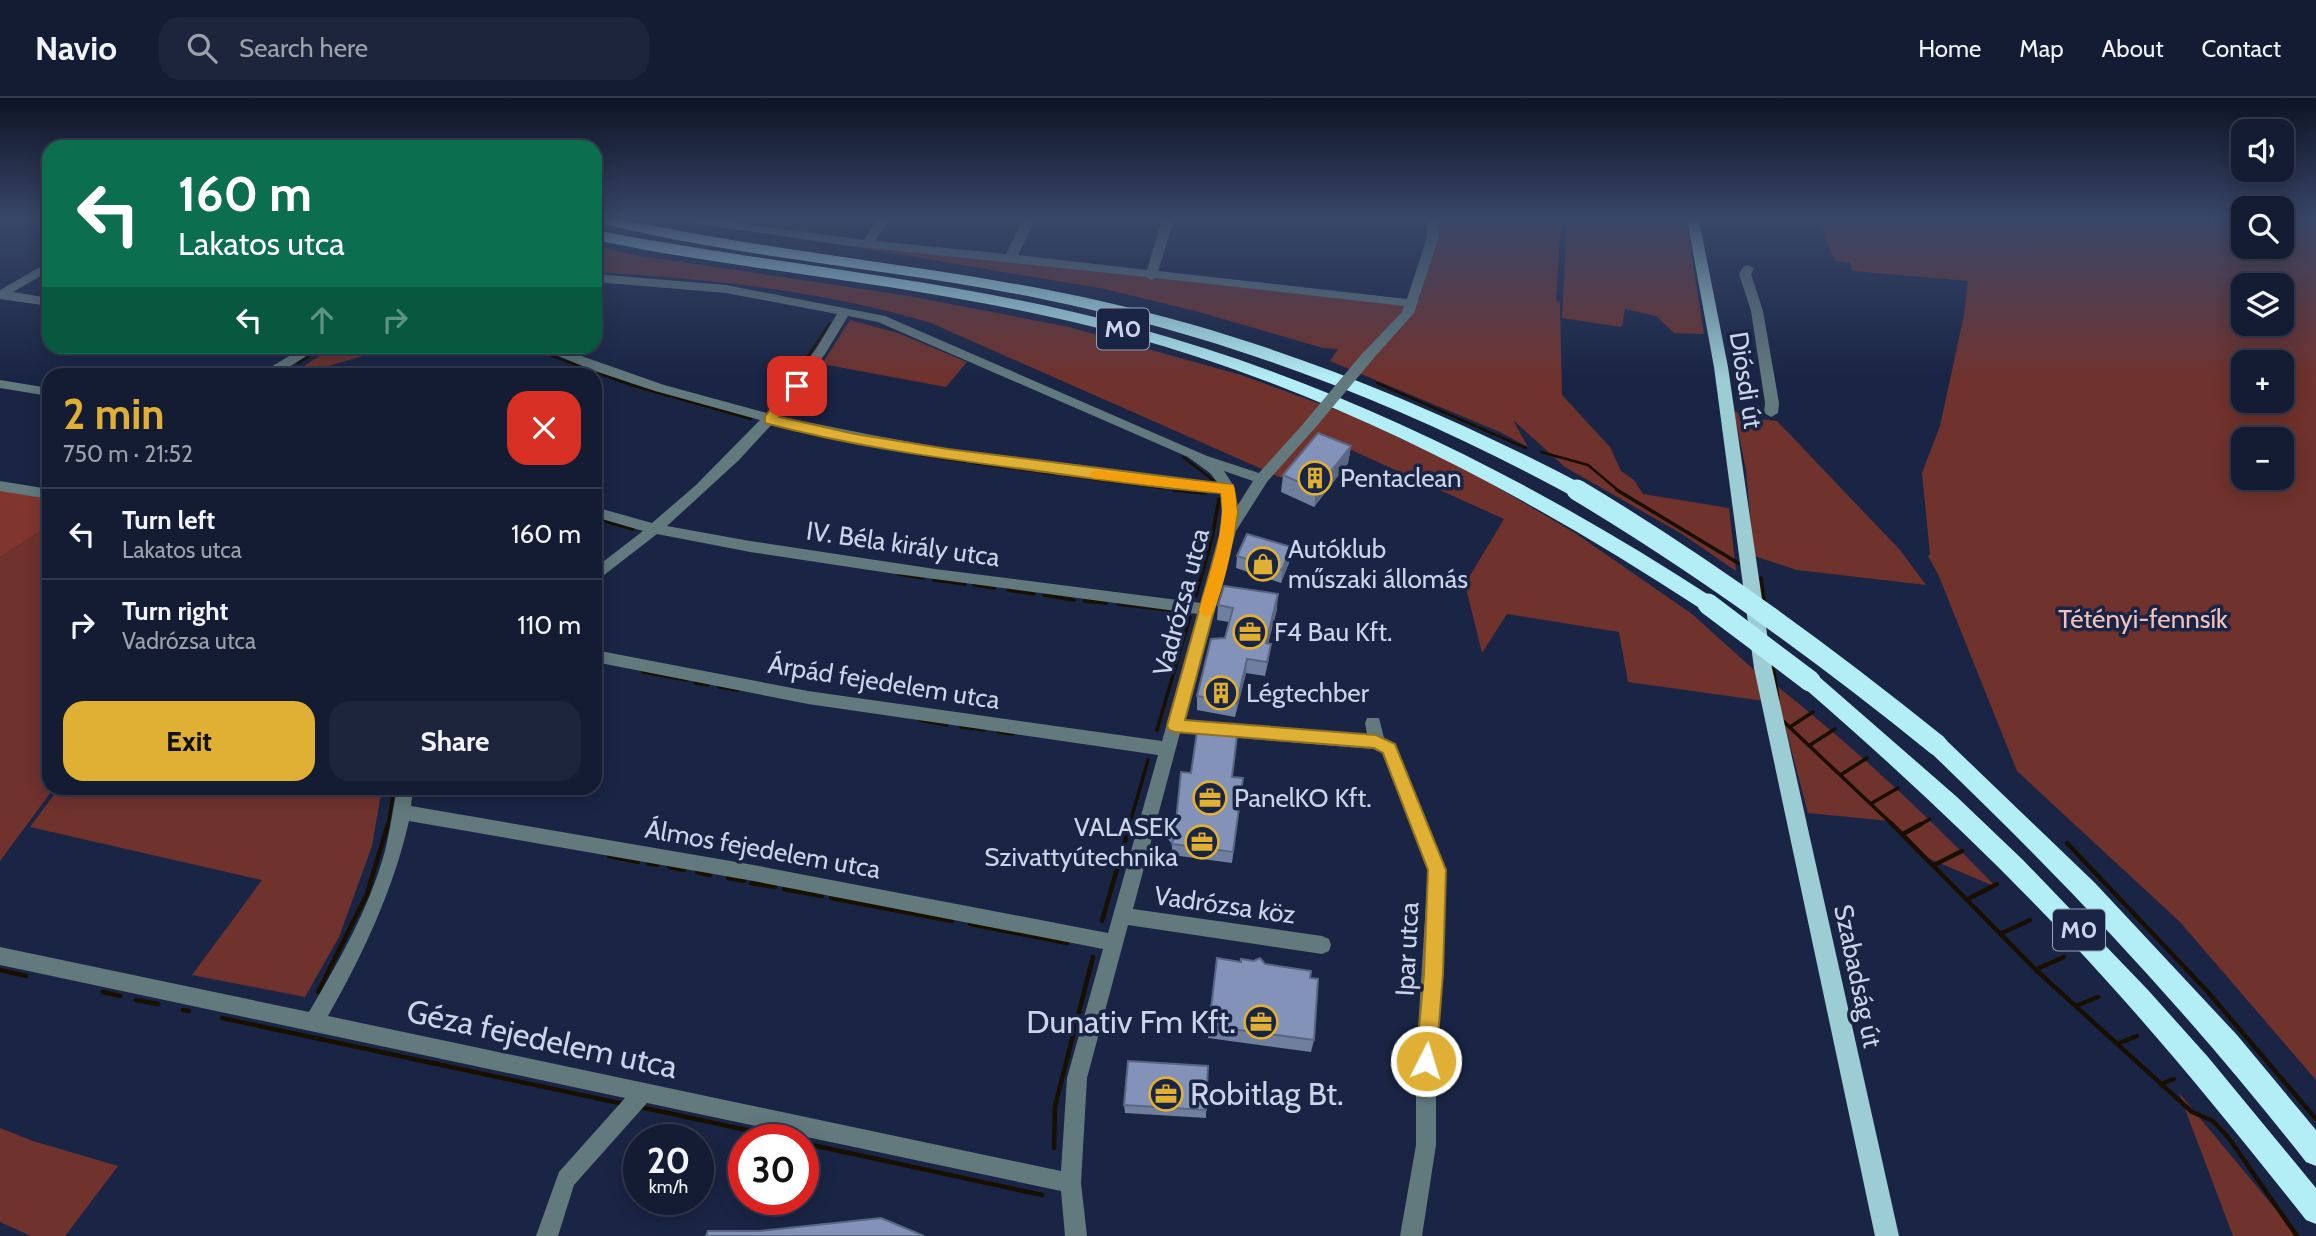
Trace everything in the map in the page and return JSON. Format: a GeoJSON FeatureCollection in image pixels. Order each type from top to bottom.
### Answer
{"type":"FeatureCollection","features":[{"type":"Feature","properties":{"kind":"highway","name":"M0"},"geometry":{"type":"LineString","coordinates":[[815,273],[1042,310],[1157,338],[1243,365],[1398,426],[1506,480],[1620,545],[1708,604],[1810,681],[1931,785],[2060,910],[2160,1020],[2316,1210]]}},
{"type":"Feature","properties":{"kind":"highway","name":"M0"},"geometry":{"type":"LineString","coordinates":[[914,273],[1018,290],[1168,323],[1295,363],[1410,408],[1525,461],[1660,539],[1749,599],[1840,667],[1937,745],[2046,847],[2129,933],[2197,1009],[2316,1152]]}},
{"type":"Feature","properties":{"kind":"main road","name":"Diósdi út"},"geometry":{"type":"LineString","coordinates":[[1703,273],[1721,367],[1760,656],[1774,727]]}},
{"type":"Feature","properties":{"kind":"main road","name":"Szabadság út"},"geometry":{"type":"LineString","coordinates":[[1774,727],[1887,1236]]}},
{"type":"Feature","properties":{"kind":"street"},"geometry":{"type":"LineString","coordinates":[[1,295],[37,273]]}},
{"type":"Feature","properties":{"kind":"street"},"geometry":{"type":"LineString","coordinates":[[1127,273],[1412,303]]}},
{"type":"Feature","properties":{"kind":"street"},"geometry":{"type":"LineString","coordinates":[[1227,535],[1262,479],[1408,313],[1422,273]]}},
{"type":"Feature","properties":{"kind":"street"},"geometry":{"type":"LineString","coordinates":[[1746,273],[1757,312],[1772,403],[1770,413]]}},
{"type":"Feature","properties":{"kind":"street"},"geometry":{"type":"LineString","coordinates":[[602,279],[726,289],[845,312],[905,328],[1125,423],[1203,460],[1262,479]]}},
{"type":"Feature","properties":{"kind":"street"},"geometry":{"type":"LineString","coordinates":[[1,295],[42,301]]}},
{"type":"Feature","properties":{"kind":"street"},"geometry":{"type":"LineString","coordinates":[[602,571],[658,528],[727,465],[797,386],[845,312]]}},
{"type":"Feature","properties":{"kind":"street"},"geometry":{"type":"LineString","coordinates":[[284,368],[300,354]]}},
{"type":"Feature","properties":{"kind":"street"},"geometry":{"type":"LineString","coordinates":[[563,354],[671,392],[855,439],[1168,484],[1228,488]]}},
{"type":"Feature","properties":{"kind":"street"},"geometry":{"type":"LineString","coordinates":[[0,384],[42,391]]}},
{"type":"Feature","properties":{"kind":"street"},"geometry":{"type":"LineString","coordinates":[[1203,460],[1216,471],[1228,488]]}},
{"type":"Feature","properties":{"kind":"street"},"geometry":{"type":"LineString","coordinates":[[1245,474],[1272,467]]}},
{"type":"Feature","properties":{"kind":"street"},"geometry":{"type":"LineString","coordinates":[[0,486],[42,493]]}},
{"type":"Feature","properties":{"kind":"street","name":"Vadrózsa utca"},"geometry":{"type":"LineString","coordinates":[[1076,1236],[1071,1183],[1077,1078],[1227,535],[1231,512],[1228,488]]}},
{"type":"Feature","properties":{"kind":"street","name":"IV. Béla király utca"},"geometry":{"type":"LineString","coordinates":[[602,514],[658,528],[778,551],[925,573],[1207,608]]}},
{"type":"Feature","properties":{"kind":"street","name":"Árpád fejedelem utca"},"geometry":{"type":"LineString","coordinates":[[602,657],[865,705],[1167,749]]}},
{"type":"Feature","properties":{"kind":"street","name":"Ipar utca"},"geometry":{"type":"LineString","coordinates":[[1175,726],[1374,732],[1389,748],[1437,870],[1426,1061],[1426,1145],[1411,1236]]}},
{"type":"Feature","properties":{"kind":"street"},"geometry":{"type":"LineString","coordinates":[[314,1022],[376,909],[392,858],[404,795]]}},
{"type":"Feature","properties":{"kind":"street","name":"Álmos fejedelem utca"},"geometry":{"type":"LineString","coordinates":[[402,812],[748,872],[1113,942]]}},
{"type":"Feature","properties":{"kind":"street","name":"Vadrózsa köz"},"geometry":{"type":"LineString","coordinates":[[1121,916],[1322,945]]}},
{"type":"Feature","properties":{"kind":"street","name":"Géza fejedelem utca"},"geometry":{"type":"LineString","coordinates":[[0,956],[1071,1183]]}},
{"type":"Feature","properties":{"kind":"street"},"geometry":{"type":"LineString","coordinates":[[547,1236],[566,1180],[643,1093]]}},
{"type":"Feature","properties":{"kind":"green space"},"geometry":{"type":"Polygon","coordinates":[[[611,273],[756,273],[909,296],[1069,327],[1241,375],[1353,416],[1468,470],[1575,533],[1692,614],[1773,687],[1773,683],[1860,756],[1943,833],[1996,887],[1923,856],[1890,821],[1808,813],[1779,703],[1628,682],[1619,632],[1507,614],[1482,653],[1465,584],[1504,519],[1318,435],[1282,478],[931,323],[807,294],[680,278],[611,273]]]}},
{"type":"Feature","properties":{"kind":"green space"},"geometry":{"type":"Polygon","coordinates":[[[1010,273],[1117,273],[1393,304],[1419,300],[1427,273],[1558,273],[1556,301],[1560,302],[1562,395],[1610,447],[1621,471],[1634,480],[1643,494],[1729,508],[1736,571],[1682,534],[1565,467],[1513,420],[1528,447],[1500,432],[1330,361],[1338,349],[1323,348],[1199,312],[1105,289],[1010,273]]]}},
{"type":"Feature","properties":{"kind":"green space"},"geometry":{"type":"Polygon","coordinates":[[[1564,273],[1694,273],[1704,334],[1674,333],[1656,316],[1625,309],[1622,327],[1562,318],[1564,273]]]}},
{"type":"Feature","properties":{"kind":"green space","name":"Tétényi-fennsík"},"geometry":{"type":"Polygon","coordinates":[[[1877,273],[2231,273],[2231,336],[2294,336],[2294,273],[2316,273],[2316,1080],[2180,922],[2017,771],[1938,574],[1928,556],[1930,554],[1922,473],[1940,426],[1964,315],[1968,281],[1877,273]]]}},
{"type":"Feature","properties":{"kind":"green space"},"geometry":{"type":"Polygon","coordinates":[[[850,320],[898,333],[967,362],[946,387],[822,364],[850,320]]]}},
{"type":"Feature","properties":{"kind":"green space"},"geometry":{"type":"Polygon","coordinates":[[[322,354],[370,354],[321,368],[301,368],[322,354]]]}},
{"type":"Feature","properties":{"kind":"green space"},"geometry":{"type":"Polygon","coordinates":[[[1734,411],[1750,418],[1777,421],[1900,550],[1926,585],[1797,570],[1754,556],[1746,470],[1734,411]]]}},
{"type":"Feature","properties":{"kind":"green space"},"geometry":{"type":"Polygon","coordinates":[[[39,532],[42,534],[42,795],[49,795],[0,861],[0,557],[39,532]]]}},
{"type":"Feature","properties":{"kind":"green space"},"geometry":{"type":"Polygon","coordinates":[[[54,795],[381,795],[372,846],[339,937],[305,997],[192,975],[262,880],[30,827],[54,795]]]}},
{"type":"Feature","properties":{"kind":"green space"},"geometry":{"type":"Polygon","coordinates":[[[2179,1093],[2298,1236],[2233,1236],[2179,1093]]]}},
{"type":"Feature","properties":{"kind":"green space"},"geometry":{"type":"Polygon","coordinates":[[[0,1128],[33,1141],[118,1166],[65,1236],[31,1236],[0,1222],[0,1128]]]}},
{"type":"Feature","properties":{"kind":"shaded area"},"geometry":{"type":"Polygon","coordinates":[[[0,489],[42,498],[42,534],[39,532],[0,557],[0,489]]]}},
{"type":"Feature","properties":{"kind":"building"},"geometry":{"type":"Polygon","coordinates":[[[1318,433],[1351,446],[1316,490],[1283,475],[1318,433]]]}},
{"type":"Feature","properties":{"kind":"building"},"geometry":{"type":"Polygon","coordinates":[[[1247,534],[1291,547],[1282,570],[1237,556],[1247,534]]]}},
{"type":"Feature","properties":{"kind":"building"},"geometry":{"type":"Polygon","coordinates":[[[1224,586],[1278,594],[1266,643],[1271,644],[1267,662],[1247,659],[1237,703],[1197,696],[1211,639],[1225,638],[1233,608],[1218,605],[1224,586]]]}},
{"type":"Feature","properties":{"kind":"building"},"geometry":{"type":"Polygon","coordinates":[[[1197,732],[1237,736],[1232,777],[1243,778],[1233,852],[1172,844],[1174,835],[1167,827],[1176,822],[1181,772],[1191,773],[1197,732]]]}},
{"type":"Feature","properties":{"kind":"building","name":"Dunativ Fm Kft."},"geometry":{"type":"Polygon","coordinates":[[[1217,958],[1241,962],[1241,959],[1254,961],[1260,958],[1265,964],[1311,971],[1310,978],[1318,979],[1314,1040],[1209,1026],[1217,958]]]}},
{"type":"Feature","properties":{"kind":"building","name":"Robitlag Bt."},"geometry":{"type":"Polygon","coordinates":[[[1128,1061],[1208,1066],[1206,1110],[1124,1105],[1128,1061]]]}},
{"type":"Feature","properties":{"kind":"building"},"geometry":{"type":"Polygon","coordinates":[[[881,1218],[924,1236],[706,1236],[708,1231],[760,1231],[881,1218]]]}},
{"type":"Feature","properties":{"kind":"waterway"},"geometry":{"type":"LineString","coordinates":[[769,408],[793,379],[830,323]]}},
{"type":"Feature","properties":{"kind":"waterway"},"geometry":{"type":"LineString","coordinates":[[298,363],[313,354]]}},
{"type":"Feature","properties":{"kind":"waterway"},"geometry":{"type":"LineString","coordinates":[[547,354],[585,368]]}},
{"type":"Feature","properties":{"kind":"waterway"},"geometry":{"type":"LineString","coordinates":[[602,374],[751,419]]}},
{"type":"Feature","properties":{"kind":"waterway"},"geometry":{"type":"LineString","coordinates":[[1377,383],[1526,448]]}},
{"type":"Feature","properties":{"kind":"waterway"},"geometry":{"type":"LineString","coordinates":[[796,431],[878,447]]}},
{"type":"Feature","properties":{"kind":"waterway"},"geometry":{"type":"LineString","coordinates":[[890,449],[913,453]]}},
{"type":"Feature","properties":{"kind":"waterway"},"geometry":{"type":"LineString","coordinates":[[1541,452],[1588,465],[1619,491]]}},
{"type":"Feature","properties":{"kind":"waterway"},"geometry":{"type":"LineString","coordinates":[[921,455],[966,462]]}},
{"type":"Feature","properties":{"kind":"waterway"},"geometry":{"type":"LineString","coordinates":[[1183,457],[1213,480]]}},
{"type":"Feature","properties":{"kind":"waterway"},"geometry":{"type":"LineString","coordinates":[[973,463],[1163,488]]}},
{"type":"Feature","properties":{"kind":"waterway"},"geometry":{"type":"LineString","coordinates":[[1192,492],[1174,490],[1205,493]]}},
{"type":"Feature","properties":{"kind":"waterway"},"geometry":{"type":"LineString","coordinates":[[1619,491],[1738,563]]}},
{"type":"Feature","properties":{"kind":"waterway"},"geometry":{"type":"LineString","coordinates":[[1196,596],[1212,538],[1219,499]]}},
{"type":"Feature","properties":{"kind":"waterway"},"geometry":{"type":"LineString","coordinates":[[602,520],[633,529]]}},
{"type":"Feature","properties":{"kind":"waterway"},"geometry":{"type":"LineString","coordinates":[[899,574],[923,578]]}},
{"type":"Feature","properties":{"kind":"waterway"},"geometry":{"type":"LineString","coordinates":[[1761,578],[1765,605]]}},
{"type":"Feature","properties":{"kind":"waterway"},"geometry":{"type":"LineString","coordinates":[[934,580],[965,584]]}},
{"type":"Feature","properties":{"kind":"waterway"},"geometry":{"type":"LineString","coordinates":[[974,585],[994,588]]}},
{"type":"Feature","properties":{"kind":"waterway"},"geometry":{"type":"LineString","coordinates":[[1008,590],[1034,594]]}},
{"type":"Feature","properties":{"kind":"waterway"},"geometry":{"type":"LineString","coordinates":[[1044,595],[1074,600]]}},
{"type":"Feature","properties":{"kind":"waterway"},"geometry":{"type":"LineString","coordinates":[[1084,601],[1106,603]]}},
{"type":"Feature","properties":{"kind":"waterway"},"geometry":{"type":"LineString","coordinates":[[1118,604],[1169,610]]}},
{"type":"Feature","properties":{"kind":"waterway"},"geometry":{"type":"LineString","coordinates":[[1157,730],[1190,617]]}},
{"type":"Feature","properties":{"kind":"waterway"},"geometry":{"type":"LineString","coordinates":[[1773,665],[1778,699]]}},
{"type":"Feature","properties":{"kind":"waterway"},"geometry":{"type":"LineString","coordinates":[[643,672],[687,680]]}},
{"type":"Feature","properties":{"kind":"waterway"},"geometry":{"type":"LineString","coordinates":[[695,683],[708,685]]}},
{"type":"Feature","properties":{"kind":"waterway"},"geometry":{"type":"LineString","coordinates":[[719,687],[738,690]]}},
{"type":"Feature","properties":{"kind":"waterway"},"geometry":{"type":"LineString","coordinates":[[1790,727],[1813,712]]}},
{"type":"Feature","properties":{"kind":"waterway"},"geometry":{"type":"LineString","coordinates":[[920,720],[947,725]]}},
{"type":"Feature","properties":{"kind":"waterway"},"geometry":{"type":"LineString","coordinates":[[1782,720],[1894,826]]}},
{"type":"Feature","properties":{"kind":"waterway"},"geometry":{"type":"LineString","coordinates":[[961,727],[984,730]]}},
{"type":"Feature","properties":{"kind":"waterway"},"geometry":{"type":"LineString","coordinates":[[1810,745],[1835,729]]}},
{"type":"Feature","properties":{"kind":"waterway"},"geometry":{"type":"LineString","coordinates":[[998,732],[1013,734]]}},
{"type":"Feature","properties":{"kind":"waterway"},"geometry":{"type":"LineString","coordinates":[[1842,774],[1867,758]]}},
{"type":"Feature","properties":{"kind":"waterway"},"geometry":{"type":"LineString","coordinates":[[1129,826],[1148,760]]}},
{"type":"Feature","properties":{"kind":"waterway"},"geometry":{"type":"LineString","coordinates":[[1872,803],[1898,788]]}},
{"type":"Feature","properties":{"kind":"waterway"},"geometry":{"type":"LineString","coordinates":[[388,826],[393,795]]}},
{"type":"Feature","properties":{"kind":"waterway"},"geometry":{"type":"LineString","coordinates":[[1918,826],[1930,819]]}},
{"type":"Feature","properties":{"kind":"waterway"},"geometry":{"type":"LineString","coordinates":[[318,992],[367,894],[388,824]]}},
{"type":"Feature","properties":{"kind":"waterway"},"geometry":{"type":"LineString","coordinates":[[1102,921],[1130,824]]}},
{"type":"Feature","properties":{"kind":"waterway"},"geometry":{"type":"LineString","coordinates":[[1903,834],[1921,824]]}},
{"type":"Feature","properties":{"kind":"waterway"},"geometry":{"type":"LineString","coordinates":[[1894,826],[2036,970],[2117,1044]]}},
{"type":"Feature","properties":{"kind":"waterway"},"geometry":{"type":"LineString","coordinates":[[2067,843],[2207,991],[2316,1119]]}},
{"type":"Feature","properties":{"kind":"waterway"},"geometry":{"type":"LineString","coordinates":[[1934,865],[1962,851]]}},
{"type":"Feature","properties":{"kind":"waterway"},"geometry":{"type":"LineString","coordinates":[[609,856],[638,862]]}},
{"type":"Feature","properties":{"kind":"waterway"},"geometry":{"type":"LineString","coordinates":[[648,863],[657,865]]}},
{"type":"Feature","properties":{"kind":"waterway"},"geometry":{"type":"LineString","coordinates":[[669,867],[684,870]]}},
{"type":"Feature","properties":{"kind":"waterway"},"geometry":{"type":"LineString","coordinates":[[697,872],[710,875]]}},
{"type":"Feature","properties":{"kind":"waterway"},"geometry":{"type":"LineString","coordinates":[[728,878],[744,881]]}},
{"type":"Feature","properties":{"kind":"waterway"},"geometry":{"type":"LineString","coordinates":[[751,883],[775,887]]}},
{"type":"Feature","properties":{"kind":"waterway"},"geometry":{"type":"LineString","coordinates":[[1968,899],[1997,884]]}},
{"type":"Feature","properties":{"kind":"waterway"},"geometry":{"type":"LineString","coordinates":[[784,889],[822,896]]}},
{"type":"Feature","properties":{"kind":"waterway"},"geometry":{"type":"LineString","coordinates":[[831,898],[952,921]]}},
{"type":"Feature","properties":{"kind":"waterway"},"geometry":{"type":"LineString","coordinates":[[2002,933],[2030,920]]}},
{"type":"Feature","properties":{"kind":"waterway"},"geometry":{"type":"LineString","coordinates":[[970,924],[1067,943]]}},
{"type":"Feature","properties":{"kind":"waterway"},"geometry":{"type":"LineString","coordinates":[[1054,1148],[1055,1106],[1093,957]]}},
{"type":"Feature","properties":{"kind":"waterway"},"geometry":{"type":"LineString","coordinates":[[2037,969],[2064,957]]}},
{"type":"Feature","properties":{"kind":"waterway"},"geometry":{"type":"LineString","coordinates":[[0,970],[26,976]]}},
{"type":"Feature","properties":{"kind":"waterway"},"geometry":{"type":"LineString","coordinates":[[103,992],[120,996]]}},
{"type":"Feature","properties":{"kind":"waterway"},"geometry":{"type":"LineString","coordinates":[[2076,1006],[2098,997]]}},
{"type":"Feature","properties":{"kind":"waterway"},"geometry":{"type":"LineString","coordinates":[[136,1000],[158,1004]]}},
{"type":"Feature","properties":{"kind":"waterway"},"geometry":{"type":"LineString","coordinates":[[183,1010],[189,1011]]}},
{"type":"Feature","properties":{"kind":"waterway"},"geometry":{"type":"LineString","coordinates":[[222,1018],[624,1104]]}},
{"type":"Feature","properties":{"kind":"waterway"},"geometry":{"type":"LineString","coordinates":[[2117,1044],[2137,1036]]}},
{"type":"Feature","properties":{"kind":"waterway"},"geometry":{"type":"LineString","coordinates":[[2117,1044],[2161,1084]]}},
{"type":"Feature","properties":{"kind":"waterway"},"geometry":{"type":"LineString","coordinates":[[2161,1084],[2174,1079]]}},
{"type":"Feature","properties":{"kind":"waterway"},"geometry":{"type":"LineString","coordinates":[[2161,1084],[2192,1112],[2213,1121],[2228,1137],[2297,1236]]}},
{"type":"Feature","properties":{"kind":"waterway"},"geometry":{"type":"LineString","coordinates":[[640,1107],[728,1126]]}},
{"type":"Feature","properties":{"kind":"waterway"},"geometry":{"type":"LineString","coordinates":[[819,1146],[1042,1195]]}},
{"type":"Feature","properties":{"kind":"slow traffic"},"geometry":{"type":"LineString","coordinates":[[1096,474],[1168,484],[1228,488],[1231,512],[1227,535],[1206,611]]}},
{"type":"Feature","properties":{"kind":"place","name":"Pentaclean"},"geometry":{"type":"Point","coordinates":[1315,478]}},
{"type":"Feature","properties":{"kind":"place","name":"Autóklub műszaki állomás"},"geometry":{"type":"Point","coordinates":[1263,564]}},
{"type":"Feature","properties":{"kind":"place","name":"F4 Bau Kft."},"geometry":{"type":"Point","coordinates":[1250,632]}},
{"type":"Feature","properties":{"kind":"place","name":"Légtechber"},"geometry":{"type":"Point","coordinates":[1221,693]}},
{"type":"Feature","properties":{"kind":"place","name":"PanelKO Kft."},"geometry":{"type":"Point","coordinates":[1210,798]}},
{"type":"Feature","properties":{"kind":"place","name":"VALASEK Szivattyútechnika"},"geometry":{"type":"Point","coordinates":[1202,842]}},
{"type":"Feature","properties":{"kind":"place","name":"Dunativ Fm Kft."},"geometry":{"type":"Point","coordinates":[1261,1022]}},
{"type":"Feature","properties":{"kind":"place","name":"Robitlag Bt."},"geometry":{"type":"Point","coordinates":[1166,1094]}},
{"type":"Feature","properties":{"kind":"route"},"geometry":{"type":"LineString","coordinates":[[797,386],[769,419],[855,439],[948,454],[1168,484],[1228,488],[1231,512],[1227,535],[1175,726],[1376,741],[1389,748],[1437,870],[1426,1061]]}}]}
